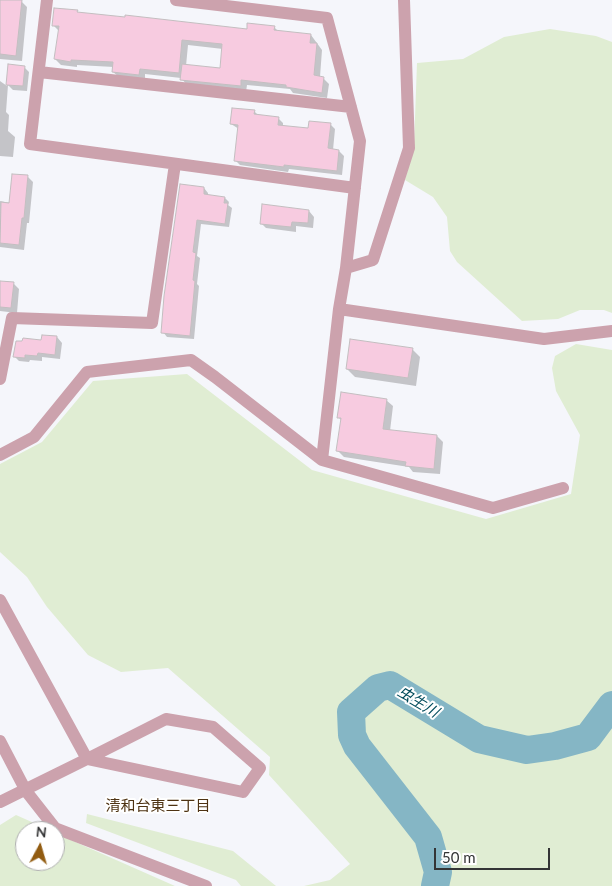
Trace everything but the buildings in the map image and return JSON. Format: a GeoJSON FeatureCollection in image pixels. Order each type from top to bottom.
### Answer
{"type":"FeatureCollection","features":[{"type":"Feature","properties":{"kind":"street"},"geometry":{"type":"LineString","coordinates":[[47,0],[30,144],[354,188]]}},
{"type":"Feature","properties":{"kind":"street"},"geometry":{"type":"LineString","coordinates":[[176,0],[327,18],[360,141],[322,460]]}},
{"type":"Feature","properties":{"kind":"street"},"geometry":{"type":"LineString","coordinates":[[346,268],[373,260],[409,148],[404,0]]}},
{"type":"Feature","properties":{"kind":"street"},"geometry":{"type":"LineString","coordinates":[[39,72],[351,108]]}},
{"type":"Feature","properties":{"kind":"street"},"geometry":{"type":"LineString","coordinates":[[0,379],[12,318],[152,323],[175,164]]}},
{"type":"Feature","properties":{"kind":"street"},"geometry":{"type":"LineString","coordinates":[[339,310],[544,339],[612,331]]}},
{"type":"Feature","properties":{"kind":"street"},"geometry":{"type":"LineString","coordinates":[[0,455],[34,437],[87,372],[191,360],[322,460],[493,508],[563,488]]}},
{"type":"Feature","properties":{"kind":"street"},"geometry":{"type":"LineString","coordinates":[[0,600],[87,759],[243,792],[260,768],[213,726],[166,719],[87,759],[0,802]]}},
{"type":"Feature","properties":{"kind":"street"},"geometry":{"type":"LineString","coordinates":[[0,741],[25,789],[55,828],[206,886]]}},
{"type":"Feature","properties":{"kind":"green space"},"geometry":{"type":"Polygon","coordinates":[[[550,29],[596,36],[612,42],[612,313],[604,310],[580,310],[558,319],[522,321],[457,262],[450,251],[447,217],[433,197],[405,180],[414,146],[417,63],[463,59],[504,37],[550,29]]]}},
{"type":"Feature","properties":{"kind":"green space"},"geometry":{"type":"Polygon","coordinates":[[[576,344],[612,350],[612,886],[304,886],[330,880],[350,864],[269,775],[270,757],[168,668],[121,672],[88,655],[47,607],[27,577],[0,552],[0,464],[42,442],[93,381],[187,374],[312,470],[486,519],[571,494],[580,435],[556,391],[552,368],[555,356],[576,344]]]}},
{"type":"Feature","properties":{"kind":"green space"},"geometry":{"type":"Polygon","coordinates":[[[87,814],[233,851],[276,886],[241,886],[236,880],[86,823],[87,814]]]}},
{"type":"Feature","properties":{"kind":"green space"},"geometry":{"type":"Polygon","coordinates":[[[16,815],[30,821],[15,821],[15,871],[65,871],[65,837],[175,886],[0,886],[0,825],[16,815]]]}},
{"type":"Feature","properties":{"kind":"waterway","name":"虫生川"},"geometry":{"type":"LineString","coordinates":[[435,886],[438,872],[428,837],[357,746],[352,735],[351,712],[378,688],[390,685],[479,739],[527,750],[555,746],[588,737],[612,705]]}},
{"type":"Feature","properties":{"kind":"district","name":"清和台東三丁目"},"geometry":{"type":"Point","coordinates":[158,806]}}]}
